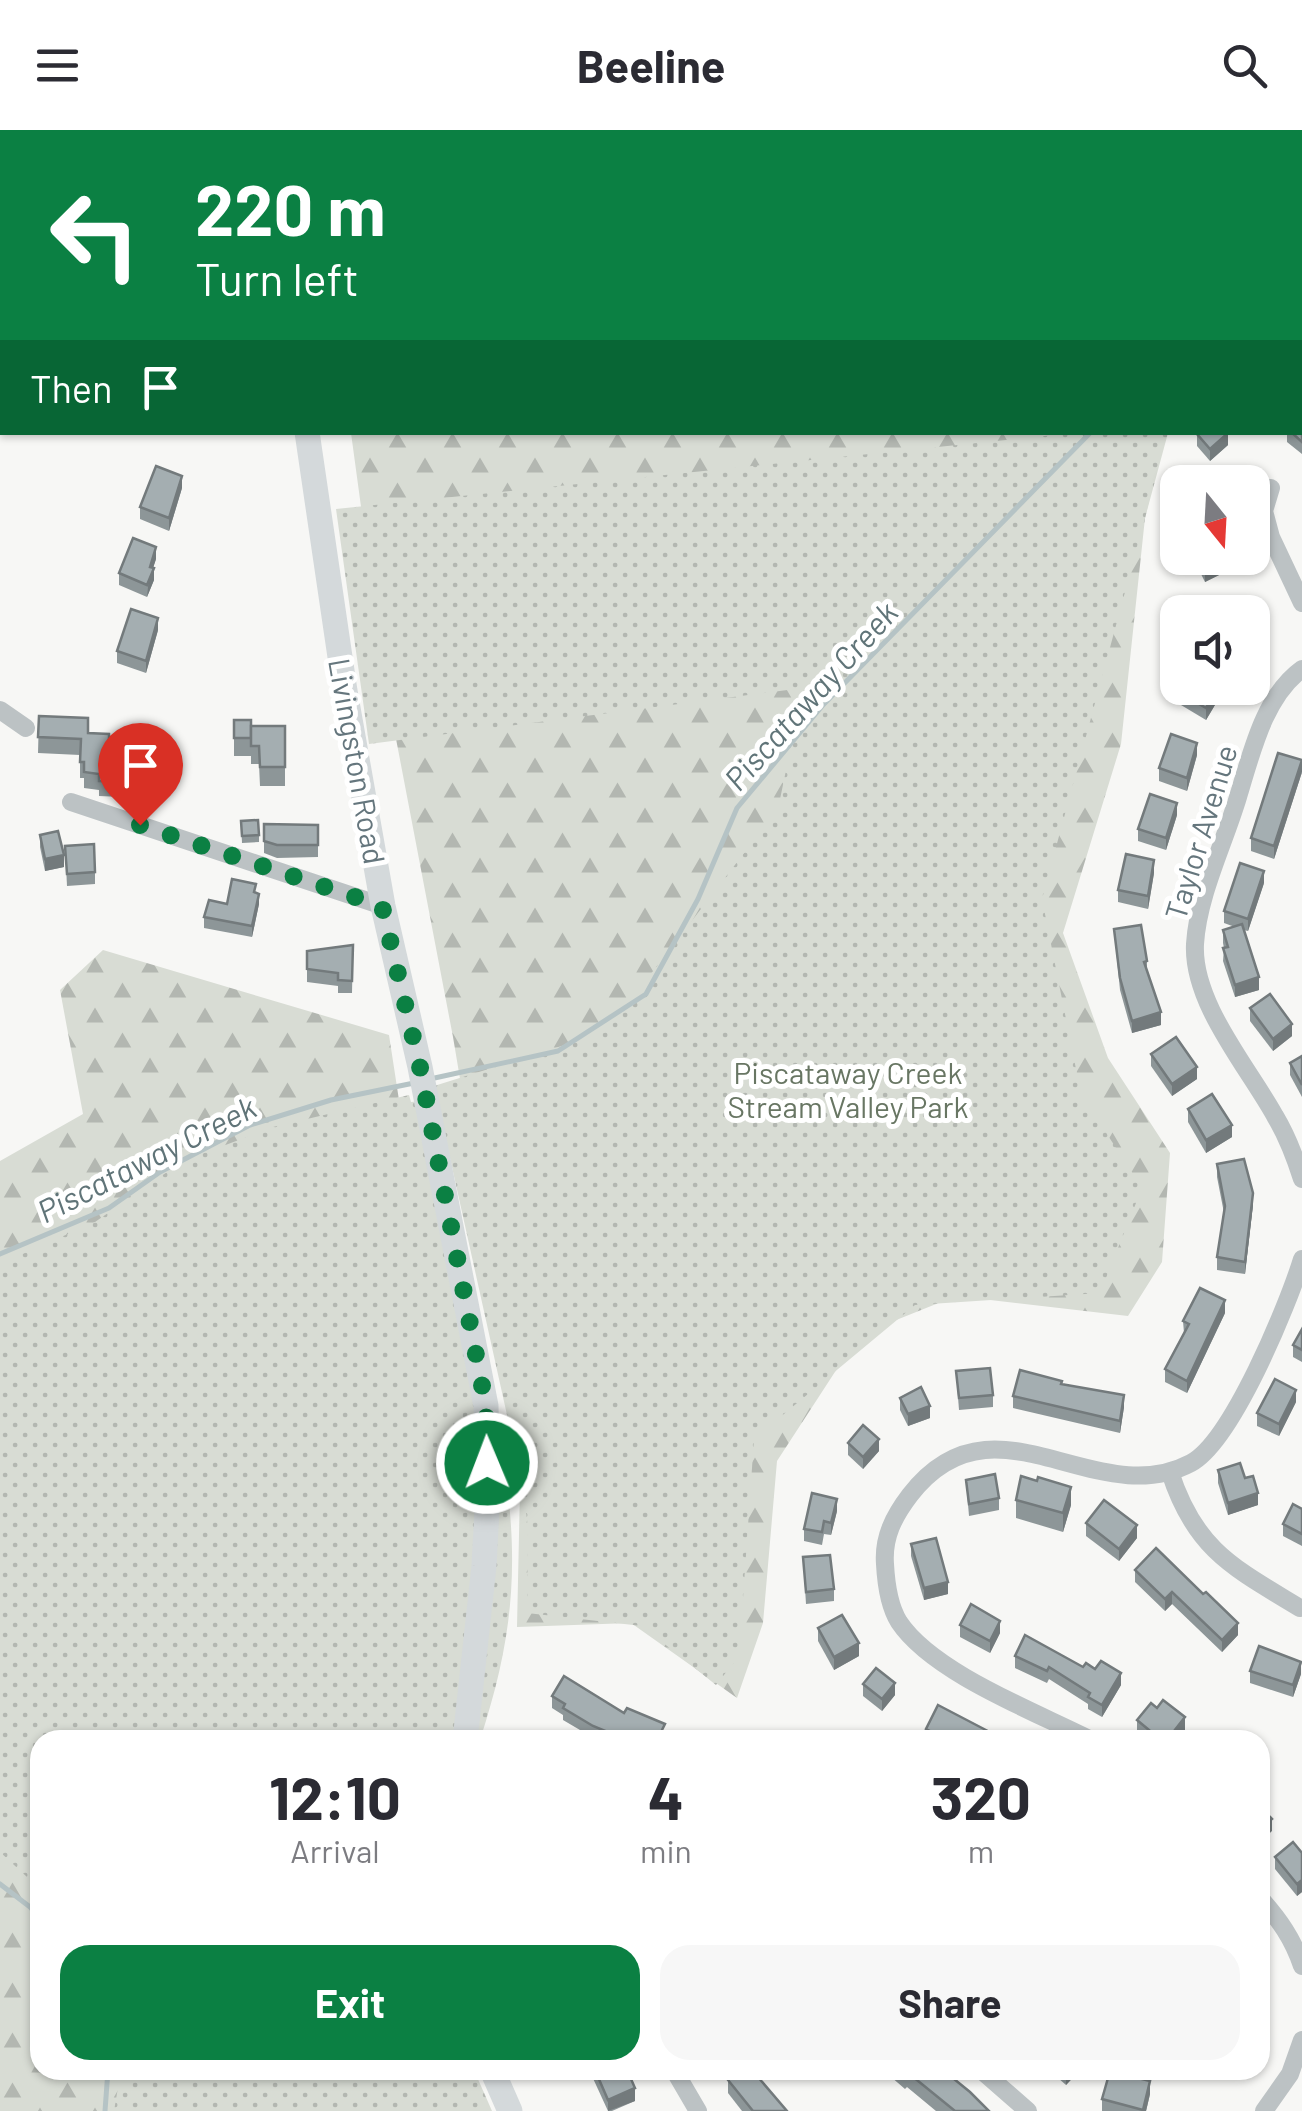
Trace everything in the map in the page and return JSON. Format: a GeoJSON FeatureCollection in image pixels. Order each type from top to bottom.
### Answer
{"type":"FeatureCollection","features":[{"type":"Feature","properties":{"kind":"main road","name":"Livingston Road"},"geometry":{"type":"LineString","coordinates":[[307,435],[382,906],[420,1067],[486,1406],[488,1492],[484,1566],[466,1730]]}},
{"type":"Feature","properties":{"kind":"main road"},"geometry":{"type":"LineString","coordinates":[[496,2080],[510,2111]]}},
{"type":"Feature","properties":{"kind":"street"},"geometry":{"type":"LineString","coordinates":[[1271,488],[1264,511],[1271,537],[1302,603]]}},
{"type":"Feature","properties":{"kind":"street","name":"Taylor Avenue"},"geometry":{"type":"LineString","coordinates":[[1302,668],[1283,688],[1261,729],[1208,887],[1195,940],[1197,966],[1210,1005],[1282,1129],[1302,1180]]}},
{"type":"Feature","properties":{"kind":"street"},"geometry":{"type":"LineString","coordinates":[[0,710],[26,728]]}},
{"type":"Feature","properties":{"kind":"street"},"geometry":{"type":"LineString","coordinates":[[71,802],[382,906]]}},
{"type":"Feature","properties":{"kind":"street"},"geometry":{"type":"LineString","coordinates":[[1071,1730],[959,1673],[910,1635],[898,1620],[887,1587],[884,1551],[890,1527],[908,1497],[929,1474],[957,1458],[992,1448],[1035,1452],[1121,1476],[1170,1472],[1194,1461],[1216,1438],[1282,1317],[1302,1259]]}},
{"type":"Feature","properties":{"kind":"street"},"geometry":{"type":"LineString","coordinates":[[1170,1472],[1188,1516],[1212,1550],[1300,1608]]}},
{"type":"Feature","properties":{"kind":"street"},"geometry":{"type":"LineString","coordinates":[[1270,1910],[1295,1945],[1302,1966]]}},
{"type":"Feature","properties":{"kind":"street"},"geometry":{"type":"LineString","coordinates":[[1264,2111],[1290,2074],[1302,2040]]}},
{"type":"Feature","properties":{"kind":"street"},"geometry":{"type":"LineString","coordinates":[[680,2080],[698,2111]]}},
{"type":"Feature","properties":{"kind":"street"},"geometry":{"type":"LineString","coordinates":[[992,2080],[1028,2111]]}},
{"type":"Feature","properties":{"kind":"green space","name":"Piscataway Creek Stream Valley Park"},"geometry":{"type":"Polygon","coordinates":[[[351,435],[1165,435],[1145,518],[1121,744],[1063,933],[1108,1058],[1170,1153],[1162,1262],[1128,1316],[956,1296],[859,1335],[777,1461],[763,1623],[737,1698],[631,1623],[517,1627],[521,1442],[453,1037],[384,676],[351,435]]]}},
{"type":"Feature","properties":{"kind":"green space","name":"Piscataway Creek Stream Valley Park"},"geometry":{"type":"Polygon","coordinates":[[[1054,435],[1167,435],[1042,899],[1081,1094],[1142,1188],[1100,1293],[915,1305],[754,1439],[739,1656],[716,1685],[642,1626],[527,1613],[528,1528],[523,1487],[434,1086],[606,1032],[778,809],[803,688],[369,744],[336,509],[1054,435]]]}},
{"type":"Feature","properties":{"kind":"green space"},"geometry":{"type":"Polygon","coordinates":[[[103,950],[389,1035],[414,1198],[47,1730],[30,1730],[30,2080],[452,2080],[465,2111],[0,2111],[0,1161],[83,1114],[60,990],[103,950]]]}},
{"type":"Feature","properties":{"kind":"green space"},"geometry":{"type":"Polygon","coordinates":[[[409,1095],[411,1102],[420,1101],[509,1502],[512,1565],[508,1623],[483,1730],[30,1730],[30,1880],[0,1852],[0,1264],[95,1222],[183,1161],[273,1127],[409,1095]]]}},
{"type":"Feature","properties":{"kind":"green space"},"geometry":{"type":"Polygon","coordinates":[[[119,2080],[478,2080],[492,2111],[114,2111],[119,2080]]]}},
{"type":"Feature","properties":{"kind":"building"},"geometry":{"type":"Polygon","coordinates":[[[1198,435],[1226,435],[1210,449],[1198,435]]]}},
{"type":"Feature","properties":{"kind":"building"},"geometry":{"type":"Polygon","coordinates":[[[156,466],[182,476],[169,518],[140,507],[156,466]]]}},
{"type":"Feature","properties":{"kind":"building"},"geometry":{"type":"Polygon","coordinates":[[[133,538],[156,547],[147,585],[119,573],[133,538]]]}},
{"type":"Feature","properties":{"kind":"building"},"geometry":{"type":"Polygon","coordinates":[[[131,609],[158,618],[146,661],[117,651],[131,609]]]}},
{"type":"Feature","properties":{"kind":"building"},"geometry":{"type":"Polygon","coordinates":[[[39,716],[88,718],[88,733],[109,734],[109,746],[123,747],[122,782],[99,781],[99,774],[84,772],[84,762],[80,762],[81,739],[38,737],[39,716]]]}},
{"type":"Feature","properties":{"kind":"building"},"geometry":{"type":"Polygon","coordinates":[[[234,720],[251,720],[251,738],[234,738],[234,720]]]}},
{"type":"Feature","properties":{"kind":"building"},"geometry":{"type":"Polygon","coordinates":[[[251,726],[285,726],[285,767],[260,767],[259,746],[251,746],[251,726]]]}},
{"type":"Feature","properties":{"kind":"building"},"geometry":{"type":"Polygon","coordinates":[[[1171,734],[1197,743],[1187,778],[1159,768],[1171,734]]]}},
{"type":"Feature","properties":{"kind":"building"},"geometry":{"type":"Polygon","coordinates":[[[1278,753],[1302,760],[1274,846],[1251,838],[1278,753]]]}},
{"type":"Feature","properties":{"kind":"building"},"geometry":{"type":"Polygon","coordinates":[[[1150,794],[1177,803],[1166,838],[1138,829],[1150,794]]]}},
{"type":"Feature","properties":{"kind":"building"},"geometry":{"type":"Polygon","coordinates":[[[258,820],[259,835],[242,836],[241,821],[258,820]]]}},
{"type":"Feature","properties":{"kind":"building"},"geometry":{"type":"Polygon","coordinates":[[[264,824],[318,825],[318,845],[277,845],[264,841],[264,824]]]}},
{"type":"Feature","properties":{"kind":"building"},"geometry":{"type":"Polygon","coordinates":[[[58,831],[64,855],[45,859],[40,835],[58,831]]]}},
{"type":"Feature","properties":{"kind":"building"},"geometry":{"type":"Polygon","coordinates":[[[94,844],[95,872],[67,874],[65,846],[94,844]]]}},
{"type":"Feature","properties":{"kind":"building"},"geometry":{"type":"Polygon","coordinates":[[[1126,854],[1154,860],[1148,896],[1118,890],[1126,854]]]}},
{"type":"Feature","properties":{"kind":"building"},"geometry":{"type":"Polygon","coordinates":[[[1240,863],[1264,871],[1248,919],[1224,911],[1240,863]]]}},
{"type":"Feature","properties":{"kind":"building"},"geometry":{"type":"Polygon","coordinates":[[[232,879],[256,884],[254,892],[259,894],[252,926],[204,917],[209,900],[227,904],[232,879]]]}},
{"type":"Feature","properties":{"kind":"building"},"geometry":{"type":"Polygon","coordinates":[[[1242,924],[1259,977],[1235,985],[1223,948],[1228,947],[1223,930],[1242,924]]]}},
{"type":"Feature","properties":{"kind":"building"},"geometry":{"type":"Polygon","coordinates":[[[1141,925],[1147,961],[1144,962],[1161,1012],[1132,1021],[1120,978],[1114,929],[1141,925]]]}},
{"type":"Feature","properties":{"kind":"building"},"geometry":{"type":"Polygon","coordinates":[[[353,945],[352,981],[338,980],[338,973],[307,969],[307,951],[353,945]]]}},
{"type":"Feature","properties":{"kind":"building"},"geometry":{"type":"Polygon","coordinates":[[[1270,994],[1292,1024],[1273,1039],[1250,1008],[1270,994]]]}},
{"type":"Feature","properties":{"kind":"building"},"geometry":{"type":"Polygon","coordinates":[[[1176,1037],[1197,1067],[1172,1084],[1151,1054],[1176,1037]]]}},
{"type":"Feature","properties":{"kind":"building"},"geometry":{"type":"Polygon","coordinates":[[[1302,1056],[1302,1085],[1290,1063],[1302,1056]]]}},
{"type":"Feature","properties":{"kind":"building"},"geometry":{"type":"Polygon","coordinates":[[[1212,1094],[1232,1125],[1206,1140],[1188,1109],[1212,1094]]]}},
{"type":"Feature","properties":{"kind":"building"},"geometry":{"type":"Polygon","coordinates":[[[1244,1159],[1253,1193],[1245,1262],[1217,1257],[1225,1206],[1217,1164],[1244,1159]]]}},
{"type":"Feature","properties":{"kind":"building"},"geometry":{"type":"Polygon","coordinates":[[[1200,1288],[1225,1300],[1187,1381],[1165,1369],[1189,1324],[1183,1321],[1200,1288]]]}},
{"type":"Feature","properties":{"kind":"building"},"geometry":{"type":"Polygon","coordinates":[[[1302,1329],[1302,1350],[1293,1345],[1302,1329]]]}},
{"type":"Feature","properties":{"kind":"building"},"geometry":{"type":"Polygon","coordinates":[[[990,1368],[993,1395],[959,1398],[956,1371],[990,1368]]]}},
{"type":"Feature","properties":{"kind":"building"},"geometry":{"type":"Polygon","coordinates":[[[1020,1370],[1062,1381],[1061,1384],[1124,1395],[1120,1421],[1013,1396],[1020,1370]]]}},
{"type":"Feature","properties":{"kind":"building"},"geometry":{"type":"Polygon","coordinates":[[[1275,1379],[1296,1390],[1279,1424],[1257,1413],[1275,1379]]]}},
{"type":"Feature","properties":{"kind":"building"},"geometry":{"type":"Polygon","coordinates":[[[921,1387],[930,1406],[908,1414],[900,1398],[921,1387]]]}},
{"type":"Feature","properties":{"kind":"building"},"geometry":{"type":"Polygon","coordinates":[[[863,1425],[879,1439],[863,1457],[848,1443],[863,1425]]]}},
{"type":"Feature","properties":{"kind":"building"},"geometry":{"type":"Polygon","coordinates":[[[1240,1463],[1245,1478],[1253,1476],[1258,1493],[1228,1503],[1218,1470],[1240,1463]]]}},
{"type":"Feature","properties":{"kind":"building"},"geometry":{"type":"Polygon","coordinates":[[[995,1474],[999,1498],[969,1504],[966,1480],[995,1474]]]}},
{"type":"Feature","properties":{"kind":"building"},"geometry":{"type":"Polygon","coordinates":[[[1021,1476],[1071,1487],[1063,1513],[1016,1500],[1021,1476]]]}},
{"type":"Feature","properties":{"kind":"building"},"geometry":{"type":"Polygon","coordinates":[[[812,1493],[837,1499],[831,1523],[824,1521],[822,1532],[804,1529],[812,1493]]]}},
{"type":"Feature","properties":{"kind":"building"},"geometry":{"type":"Polygon","coordinates":[[[1104,1500],[1137,1525],[1119,1549],[1086,1523],[1104,1500]]]}},
{"type":"Feature","properties":{"kind":"building"},"geometry":{"type":"Polygon","coordinates":[[[1293,1504],[1302,1509],[1302,1534],[1283,1524],[1293,1504]]]}},
{"type":"Feature","properties":{"kind":"building"},"geometry":{"type":"Polygon","coordinates":[[[936,1538],[948,1582],[924,1588],[911,1544],[936,1538]]]}},
{"type":"Feature","properties":{"kind":"building"},"geometry":{"type":"Polygon","coordinates":[[[1156,1548],[1238,1623],[1222,1640],[1172,1592],[1165,1599],[1135,1570],[1156,1548]]]}},
{"type":"Feature","properties":{"kind":"building"},"geometry":{"type":"Polygon","coordinates":[[[830,1555],[834,1589],[806,1592],[803,1557],[830,1555]]]}},
{"type":"Feature","properties":{"kind":"building"},"geometry":{"type":"Polygon","coordinates":[[[971,1604],[1000,1621],[990,1641],[960,1625],[971,1604]]]}},
{"type":"Feature","properties":{"kind":"building"},"geometry":{"type":"Polygon","coordinates":[[[842,1615],[859,1643],[834,1657],[818,1628],[842,1615]]]}},
{"type":"Feature","properties":{"kind":"building"},"geometry":{"type":"Polygon","coordinates":[[[1025,1635],[1083,1667],[1086,1663],[1095,1669],[1101,1661],[1121,1673],[1102,1705],[1049,1667],[1047,1671],[1015,1656],[1025,1635]]]}},
{"type":"Feature","properties":{"kind":"building"},"geometry":{"type":"Polygon","coordinates":[[[1259,1646],[1301,1662],[1293,1685],[1250,1671],[1259,1646]]]}},
{"type":"Feature","properties":{"kind":"building"},"geometry":{"type":"Polygon","coordinates":[[[876,1668],[895,1683],[882,1699],[863,1684],[876,1668]]]}},
{"type":"Feature","properties":{"kind":"building"},"geometry":{"type":"Polygon","coordinates":[[[564,1676],[624,1713],[627,1708],[665,1724],[662,1730],[603,1730],[563,1708],[565,1704],[552,1696],[564,1676]]]}},
{"type":"Feature","properties":{"kind":"building"},"geometry":{"type":"Polygon","coordinates":[[[1163,1700],[1185,1717],[1175,1730],[1149,1730],[1137,1720],[1151,1703],[1157,1708],[1163,1700]]]}},
{"type":"Feature","properties":{"kind":"building"},"geometry":{"type":"Polygon","coordinates":[[[938,1705],[986,1730],[928,1730],[938,1705]]]}},
{"type":"Feature","properties":{"kind":"building"},"geometry":{"type":"Polygon","coordinates":[[[1293,1842],[1302,1853],[1302,1880],[1297,1884],[1275,1857],[1293,1842]]]}},
{"type":"Feature","properties":{"kind":"building"},"geometry":{"type":"Polygon","coordinates":[[[599,2080],[631,2080],[635,2088],[608,2100],[599,2080]]]}},
{"type":"Feature","properties":{"kind":"building"},"geometry":{"type":"Polygon","coordinates":[[[728,2080],[761,2080],[787,2111],[753,2111],[728,2080]]]}},
{"type":"Feature","properties":{"kind":"building"},"geometry":{"type":"Polygon","coordinates":[[[917,2080],[955,2080],[989,2111],[955,2111],[917,2080]]]}},
{"type":"Feature","properties":{"kind":"building"},"geometry":{"type":"Polygon","coordinates":[[[1107,2080],[1150,2081],[1143,2110],[1102,2099],[1107,2080]]]}},
{"type":"Feature","properties":{"kind":"waterway","name":"Piscataway Creek"},"geometry":{"type":"LineString","coordinates":[[430,1079],[558,1051],[646,994],[698,899],[737,808],[823,705],[1088,435]]}},
{"type":"Feature","properties":{"kind":"waterway","name":"Piscataway Creek"},"geometry":{"type":"LineString","coordinates":[[0,1254],[109,1208],[160,1172],[250,1125],[331,1100],[414,1083]]}},
{"type":"Feature","properties":{"kind":"waterway","name":"Piscataway Creek"},"geometry":{"type":"LineString","coordinates":[[0,1884],[30,1907]]}},
{"type":"Feature","properties":{"kind":"waterway","name":"Piscataway Creek"},"geometry":{"type":"LineString","coordinates":[[105,2111],[107,2080]]}},
{"type":"Feature","properties":{"kind":"route"},"geometry":{"type":"LineString","coordinates":[[140,825],[382,906],[420,1067],[486,1406],[487,1463]]}}]}
